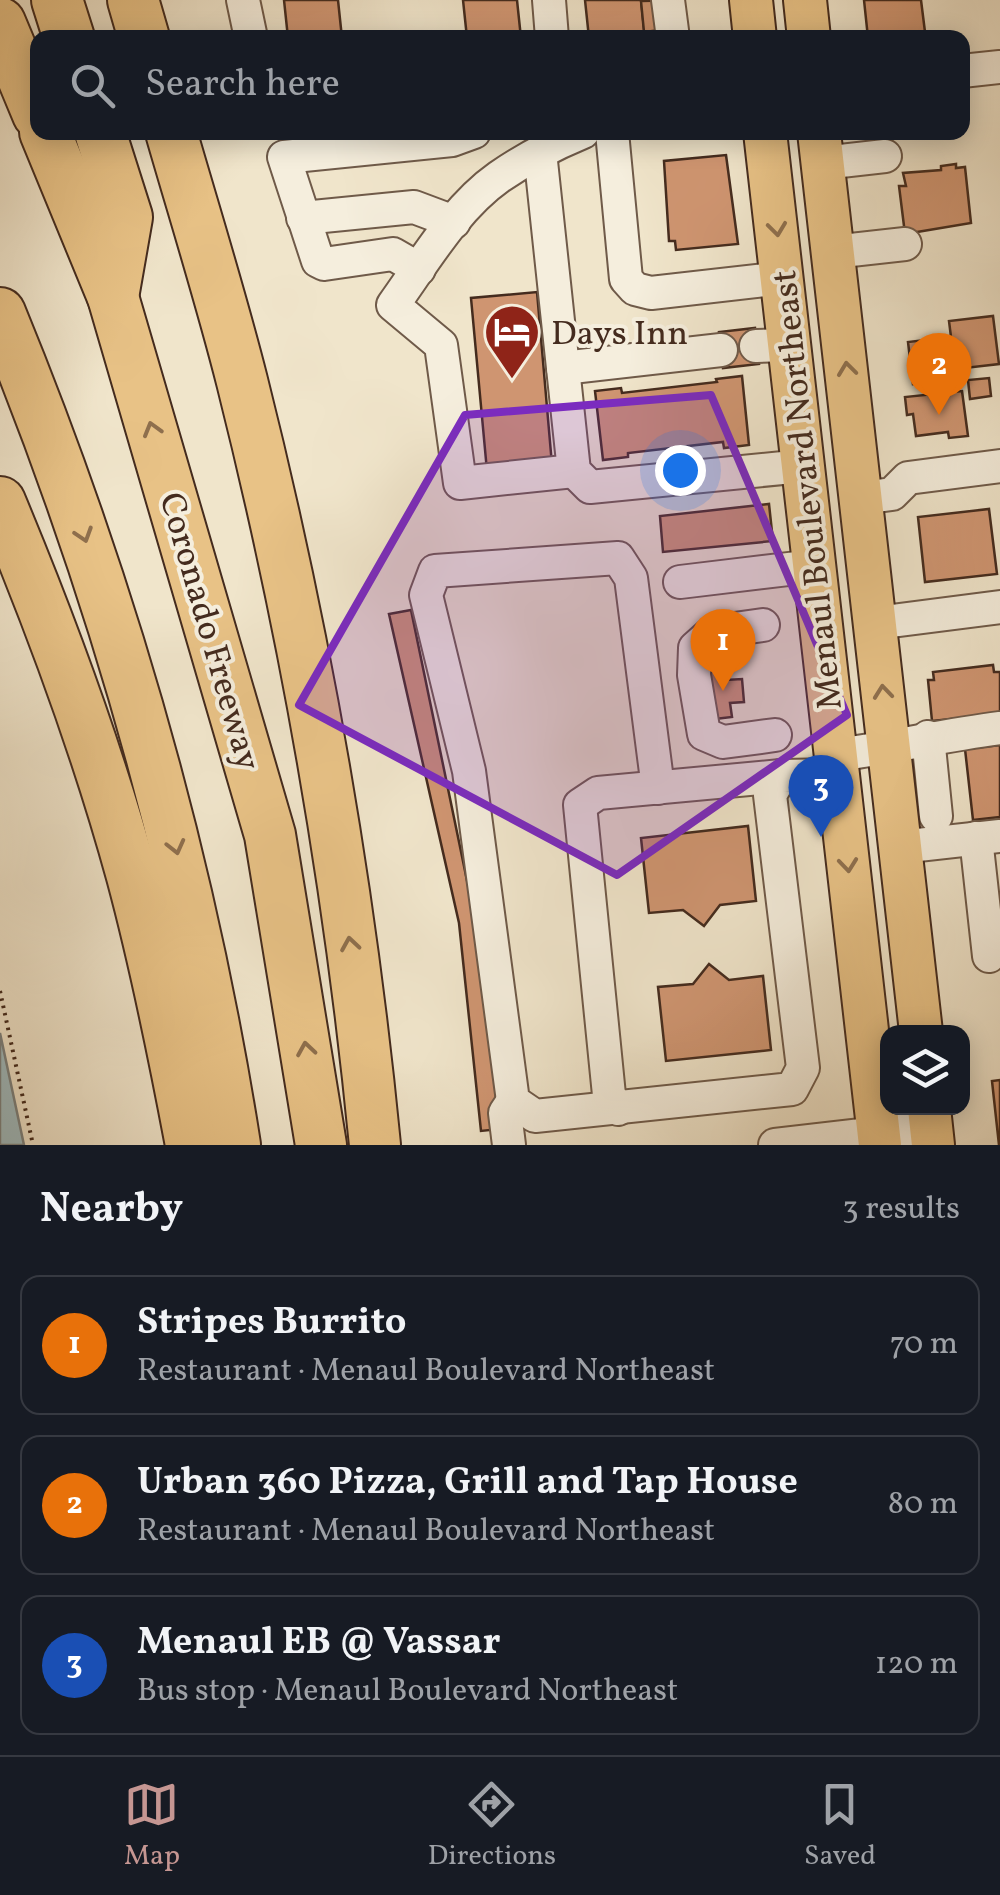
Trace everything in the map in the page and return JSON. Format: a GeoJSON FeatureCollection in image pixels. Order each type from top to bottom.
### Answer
{"type":"FeatureCollection","features":[{"type":"Feature","properties":{"kind":"highway"},"geometry":{"type":"LineString","coordinates":[[57,0],[67,30]]}},
{"type":"Feature","properties":{"kind":"highway"},"geometry":{"type":"LineString","coordinates":[[133,0],[142,30]]}},
{"type":"Feature","properties":{"kind":"highway"},"geometry":{"type":"LineString","coordinates":[[0,22],[30,95]]}},
{"type":"Feature","properties":{"kind":"highway","name":"Coronado Freeway"},"geometry":{"type":"LineString","coordinates":[[48,140],[113,297],[270,835],[321,1145]]}},
{"type":"Feature","properties":{"kind":"highway"},"geometry":{"type":"LineString","coordinates":[[103,140],[127,217],[113,297]]}},
{"type":"Feature","properties":{"kind":"highway"},"geometry":{"type":"LineString","coordinates":[[174,140],[230,334],[272,511],[321,760],[360,1010],[375,1145]]}},
{"type":"Feature","properties":{"kind":"highway"},"geometry":{"type":"LineString","coordinates":[[0,313],[76,514],[126,663],[194,920],[236,1145]]}},
{"type":"Feature","properties":{"kind":"highway"},"geometry":{"type":"LineString","coordinates":[[0,502],[79,706],[131,875],[167,1020],[191,1145]]}},
{"type":"Feature","properties":{"kind":"main road"},"geometry":{"type":"LineString","coordinates":[[751,0],[754,30]]}},
{"type":"Feature","properties":{"kind":"main road"},"geometry":{"type":"LineString","coordinates":[[806,0],[808,30]]}},
{"type":"Feature","properties":{"kind":"main road","name":"Menaul Boulevard Northeast"},"geometry":{"type":"LineString","coordinates":[[766,140],[782,278],[773,346],[803,466],[879,1139]]}},
{"type":"Feature","properties":{"kind":"main road","name":"Menaul Boulevard Northeast"},"geometry":{"type":"LineString","coordinates":[[821,148],[876,623],[908,743],[900,847],[920,1025]]}},
{"type":"Feature","properties":{"kind":"street"},"geometry":{"type":"LineString","coordinates":[[243,0],[249,30]]}},
{"type":"Feature","properties":{"kind":"street"},"geometry":{"type":"LineString","coordinates":[[549,0],[551,30]]}},
{"type":"Feature","properties":{"kind":"street"},"geometry":{"type":"LineString","coordinates":[[668,0],[672,30]]}},
{"type":"Feature","properties":{"kind":"street"},"geometry":{"type":"LineString","coordinates":[[970,70],[1000,67]]}},
{"type":"Feature","properties":{"kind":"street"},"geometry":{"type":"LineString","coordinates":[[419,269],[393,254],[324,264],[318,261],[278,145],[452,140]]}},
{"type":"Feature","properties":{"kind":"street"},"geometry":{"type":"LineString","coordinates":[[561,140],[496,179],[454,222],[392,305],[442,345],[460,484],[574,471]]}},
{"type":"Feature","properties":{"kind":"street"},"geometry":{"type":"LineString","coordinates":[[561,140],[563,368],[574,471],[590,487],[803,466]]}},
{"type":"Feature","properties":{"kind":"street"},"geometry":{"type":"LineString","coordinates":[[613,140],[626,279],[635,289],[651,293],[782,278]]}},
{"type":"Feature","properties":{"kind":"street"},"geometry":{"type":"LineString","coordinates":[[821,148],[886,156]]}},
{"type":"Feature","properties":{"kind":"street"},"geometry":{"type":"LineString","coordinates":[[303,218],[414,207],[454,222]]}},
{"type":"Feature","properties":{"kind":"street"},"geometry":{"type":"LineString","coordinates":[[833,252],[905,244]]}},
{"type":"Feature","properties":{"kind":"street"},"geometry":{"type":"LineString","coordinates":[[563,368],[721,350]]}},
{"type":"Feature","properties":{"kind":"street"},"geometry":{"type":"LineString","coordinates":[[862,498],[892,494],[908,478],[1000,466]]}},
{"type":"Feature","properties":{"kind":"street"},"geometry":{"type":"LineString","coordinates":[[508,1145],[505,1113],[513,1101],[469,772],[426,595],[435,572],[618,558],[631,578],[658,788]]}},
{"type":"Feature","properties":{"kind":"street"},"geometry":{"type":"LineString","coordinates":[[680,582],[814,566]]}},
{"type":"Feature","properties":{"kind":"street"},"geometry":{"type":"LineString","coordinates":[[876,623],[1000,607]]}},
{"type":"Feature","properties":{"kind":"street"},"geometry":{"type":"LineString","coordinates":[[763,625],[713,632],[694,648],[694,676],[704,734],[722,742],[775,735]]}},
{"type":"Feature","properties":{"kind":"street"},"geometry":{"type":"LineString","coordinates":[[618,1108],[609,1095],[580,805],[598,793],[780,776],[837,765],[908,743],[1000,728]]}},
{"type":"Feature","properties":{"kind":"street"},"geometry":{"type":"LineString","coordinates":[[908,743],[936,816]]}},
{"type":"Feature","properties":{"kind":"street"},"geometry":{"type":"LineString","coordinates":[[513,1101],[535,1116],[792,1089],[803,1068],[770,795],[780,776]]}},
{"type":"Feature","properties":{"kind":"street"},"geometry":{"type":"LineString","coordinates":[[900,847],[988,837],[989,956]]}},
{"type":"Feature","properties":{"kind":"street"},"geometry":{"type":"LineString","coordinates":[[794,1144],[879,1139],[931,1126]]}},
{"type":"Feature","properties":{"kind":"path"},"geometry":{"type":"LineString","coordinates":[[0,991],[33,1145]]}},
{"type":"Feature","properties":{"kind":"highlighted area"},"geometry":{"type":"Polygon","coordinates":[[[711,395],[847,715],[617,875],[299,705],[465,415],[711,395]]]}},
{"type":"Feature","properties":{"kind":"water"},"geometry":{"type":"Polygon","coordinates":[[[0,1033],[24,1145],[0,1145],[0,1033]]]}},
{"type":"Feature","properties":{"kind":"building"},"geometry":{"type":"Polygon","coordinates":[[[284,0],[338,0],[341,30],[287,30],[284,0]]]}},
{"type":"Feature","properties":{"kind":"building"},"geometry":{"type":"Polygon","coordinates":[[[463,0],[517,0],[520,30],[466,30],[463,0]]]}},
{"type":"Feature","properties":{"kind":"building"},"geometry":{"type":"Polygon","coordinates":[[[585,0],[641,0],[644,30],[588,30],[585,0]]]}},
{"type":"Feature","properties":{"kind":"building"},"geometry":{"type":"Polygon","coordinates":[[[684,0],[686,27],[644,30],[641,1],[684,0]]]}},
{"type":"Feature","properties":{"kind":"building"},"geometry":{"type":"Polygon","coordinates":[[[864,0],[921,0],[925,30],[867,30],[864,0]]]}},
{"type":"Feature","properties":{"kind":"building"},"geometry":{"type":"Polygon","coordinates":[[[726,155],[738,244],[676,250],[675,241],[669,241],[664,161],[726,155]]]}},
{"type":"Feature","properties":{"kind":"building"},"geometry":{"type":"Polygon","coordinates":[[[956,164],[956,168],[965,167],[971,223],[905,234],[899,186],[906,186],[903,173],[941,170],[941,166],[956,164]]]}},
{"type":"Feature","properties":{"kind":"building","name":"Days Inn"},"geometry":{"type":"Polygon","coordinates":[[[537,292],[552,465],[487,471],[471,298],[537,292]]]}},
{"type":"Feature","properties":{"kind":"building"},"geometry":{"type":"Polygon","coordinates":[[[993,316],[999,364],[964,368],[965,378],[913,384],[908,342],[951,337],[949,321],[993,316]]]}},
{"type":"Feature","properties":{"kind":"building"},"geometry":{"type":"Polygon","coordinates":[[[755,328],[759,364],[723,368],[719,332],[755,328]]]}},
{"type":"Feature","properties":{"kind":"building","name":"Days Inn"},"geometry":{"type":"Polygon","coordinates":[[[742,376],[749,445],[724,448],[723,442],[628,453],[628,457],[603,460],[595,391],[621,388],[622,393],[742,376]]]}},
{"type":"Feature","properties":{"kind":"building"},"geometry":{"type":"Polygon","coordinates":[[[989,378],[991,396],[970,399],[968,380],[989,378]]]}},
{"type":"Feature","properties":{"kind":"building"},"geometry":{"type":"Polygon","coordinates":[[[962,391],[968,436],[949,438],[948,432],[916,436],[913,414],[907,415],[905,397],[962,391]]]}},
{"type":"Feature","properties":{"kind":"building"},"geometry":{"type":"Polygon","coordinates":[[[769,504],[773,541],[663,552],[660,516],[769,504]]]}},
{"type":"Feature","properties":{"kind":"building"},"geometry":{"type":"Polygon","coordinates":[[[989,509],[997,574],[925,582],[918,517],[989,509]]]}},
{"type":"Feature","properties":{"kind":"building"},"geometry":{"type":"Polygon","coordinates":[[[411,610],[476,924],[500,1129],[481,1131],[459,923],[389,614],[411,610]]]}},
{"type":"Feature","properties":{"kind":"building"},"geometry":{"type":"Polygon","coordinates":[[[717,658],[718,666],[725,665],[726,680],[742,679],[744,702],[730,703],[732,717],[706,720],[700,660],[717,658]]]}},
{"type":"Feature","properties":{"kind":"building"},"geometry":{"type":"Polygon","coordinates":[[[993,665],[994,672],[1000,672],[1000,714],[932,721],[928,680],[934,680],[933,672],[993,665]]]}},
{"type":"Feature","properties":{"kind":"building"},"geometry":{"type":"Polygon","coordinates":[[[1000,745],[1000,817],[973,820],[965,749],[1000,745]]]}},
{"type":"Feature","properties":{"kind":"building"},"geometry":{"type":"Polygon","coordinates":[[[748,826],[756,901],[720,905],[704,926],[683,910],[649,913],[641,838],[748,826]]]}},
{"type":"Feature","properties":{"kind":"building"},"geometry":{"type":"Polygon","coordinates":[[[709,964],[729,980],[763,976],[771,1050],[666,1061],[658,987],[693,984],[709,964]]]}},
{"type":"Feature","properties":{"kind":"building"},"geometry":{"type":"Polygon","coordinates":[[[1000,1080],[1000,1145],[999,1145],[992,1081],[1000,1080]]]}},
{"type":"Feature","properties":{"kind":"place","name":"Days Inn"},"geometry":{"type":"Point","coordinates":[512,381]}},
{"type":"Feature","properties":{"kind":"place","name":"Urban 360 Pizza, Grill and Tap House"},"geometry":{"type":"Point","coordinates":[939,415]}},
{"type":"Feature","properties":{"kind":"place","name":"Stripes Burrito"},"geometry":{"type":"Point","coordinates":[723,691]}},
{"type":"Feature","properties":{"kind":"place","name":"Menaul EB @ Vassar"},"geometry":{"type":"Point","coordinates":[821,837]}}]}
